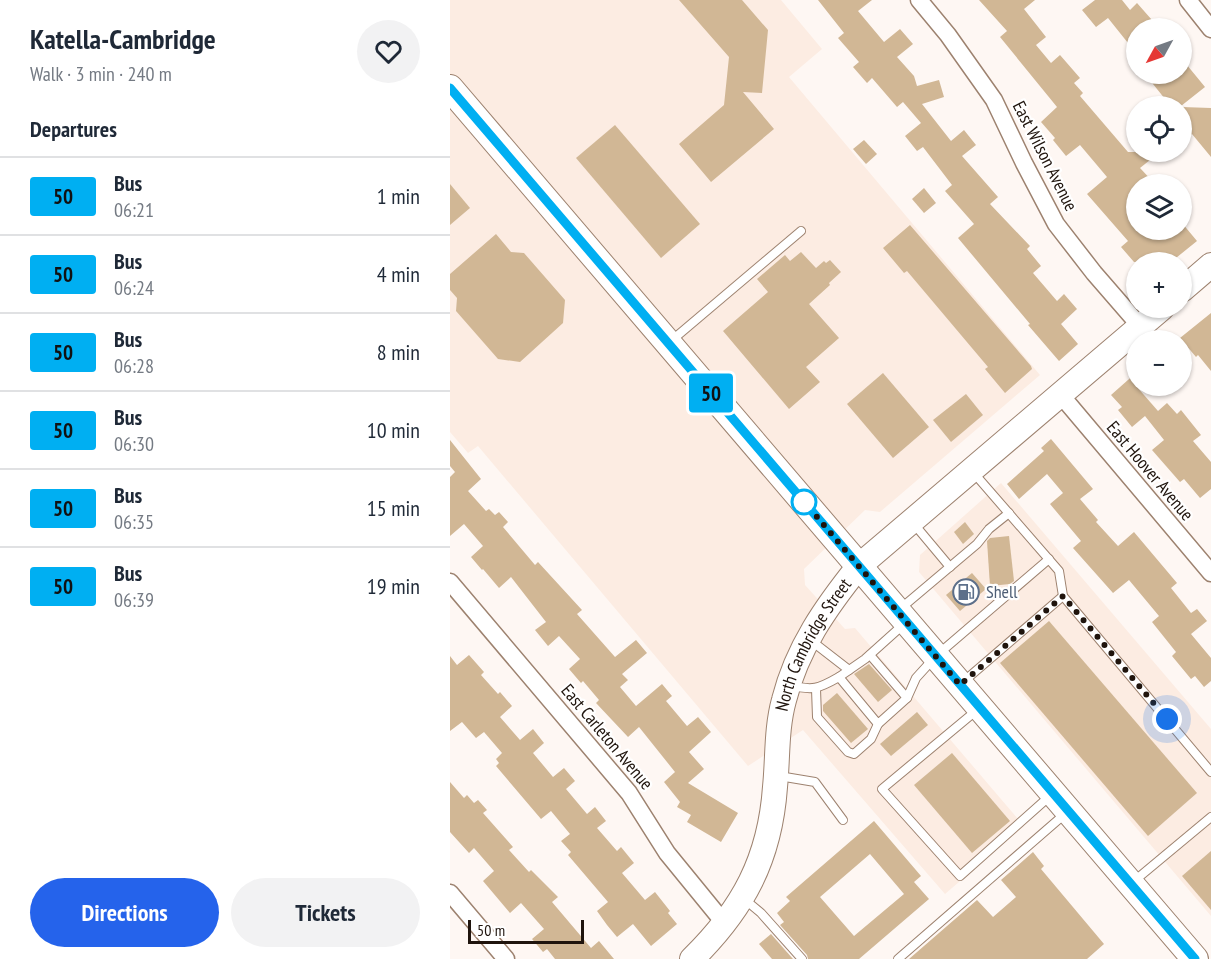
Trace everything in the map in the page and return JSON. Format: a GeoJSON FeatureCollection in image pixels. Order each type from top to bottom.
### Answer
{"type":"FeatureCollection","features":[{"type":"Feature","properties":{"kind":"main road"},"geometry":{"type":"LineString","coordinates":[[450,88],[1195,959]]}},
{"type":"Feature","properties":{"kind":"street","name":"East Wilson Avenue"},"geometry":{"type":"LineString","coordinates":[[919,0],[948,35],[994,100],[1056,224],[1094,273],[1140,326]]}},
{"type":"Feature","properties":{"kind":"street"},"geometry":{"type":"LineString","coordinates":[[1188,0],[1211,29]]}},
{"type":"Feature","properties":{"kind":"street"},"geometry":{"type":"LineString","coordinates":[[1192,281],[1211,265]]}},
{"type":"Feature","properties":{"kind":"street","name":"North Cambridge Street"},"geometry":{"type":"LineString","coordinates":[[692,959],[725,924],[743,898],[765,847],[774,804],[779,722],[788,685],[794,665],[832,600],[859,566],[1150,318]]}},
{"type":"Feature","properties":{"kind":"street","name":"East Hoover Avenue"},"geometry":{"type":"LineString","coordinates":[[1060,394],[1211,573]]}},
{"type":"Feature","properties":{"kind":"street","name":"East Carleton Avenue"},"geometry":{"type":"LineString","coordinates":[[450,582],[629,793],[667,853],[725,924]]}},
{"type":"Feature","properties":{"kind":"street"},"geometry":{"type":"LineString","coordinates":[[450,893],[506,959]]}},
{"type":"Feature","properties":{"kind":"lane"},"geometry":{"type":"LineString","coordinates":[[668,343],[801,231]]}},
{"type":"Feature","properties":{"kind":"lane"},"geometry":{"type":"LineString","coordinates":[[971,470],[1059,571],[1063,596],[1211,772]]}},
{"type":"Feature","properties":{"kind":"lane"},"geometry":{"type":"LineString","coordinates":[[788,685],[808,690],[816,689],[839,677],[870,655],[902,616],[950,567],[977,544],[989,529],[1009,513]]}},
{"type":"Feature","properties":{"kind":"lane"},"geometry":{"type":"LineString","coordinates":[[912,521],[950,567]]}},
{"type":"Feature","properties":{"kind":"lane"},"geometry":{"type":"LineString","coordinates":[[816,689],[817,717],[848,752],[854,754],[871,739],[878,724],[907,698],[916,678],[936,656],[1049,559]]}},
{"type":"Feature","properties":{"kind":"lane"},"geometry":{"type":"LineString","coordinates":[[960,685],[1063,596]]}},
{"type":"Feature","properties":{"kind":"lane"},"geometry":{"type":"LineString","coordinates":[[808,638],[849,670]]}},
{"type":"Feature","properties":{"kind":"lane"},"geometry":{"type":"LineString","coordinates":[[870,655],[907,698]]}},
{"type":"Feature","properties":{"kind":"lane"},"geometry":{"type":"LineString","coordinates":[[839,677],[878,724]]}},
{"type":"Feature","properties":{"kind":"lane"},"geometry":{"type":"LineString","coordinates":[[980,708],[882,789],[960,876],[1061,802]]}},
{"type":"Feature","properties":{"kind":"lane"},"geometry":{"type":"LineString","coordinates":[[776,775],[815,782],[843,820]]}},
{"type":"Feature","properties":{"kind":"lane"},"geometry":{"type":"LineString","coordinates":[[898,959],[1061,802]]}},
{"type":"Feature","properties":{"kind":"lane"},"geometry":{"type":"LineString","coordinates":[[1131,884],[1211,817]]}},
{"type":"Feature","properties":{"kind":"lane"},"geometry":{"type":"LineString","coordinates":[[743,898],[761,913],[802,959]]}},
{"type":"Feature","properties":{"kind":"shaded area"},"geometry":{"type":"Polygon","coordinates":[[[450,0],[781,0],[822,49],[789,77],[1040,375],[880,512],[865,510],[804,569],[805,585],[845,629],[855,628],[1024,826],[945,894],[803,730],[748,766],[478,446],[468,453],[450,432],[450,0]]]}},
{"type":"Feature","properties":{"kind":"shaded area"},"geometry":{"type":"Polygon","coordinates":[[[1001,483],[1211,729],[1211,916],[919,572],[920,555],[1001,483]]]}},
{"type":"Feature","properties":{"kind":"building"},"geometry":{"type":"Polygon","coordinates":[[[679,0],[742,0],[768,30],[762,93],[743,92],[774,129],[711,182],[679,144],[724,105],[729,57],[679,0]]]}},
{"type":"Feature","properties":{"kind":"building"},"geometry":{"type":"Polygon","coordinates":[[[818,0],[872,0],[858,11],[884,42],[900,29],[913,44],[897,57],[914,76],[917,86],[939,80],[944,97],[922,104],[951,141],[964,130],[976,145],[962,156],[998,197],[990,204],[1030,246],[1027,249],[1041,266],[1033,273],[1057,301],[1064,294],[1077,309],[1061,324],[1078,344],[1059,361],[958,238],[974,224],[945,191],[952,185],[923,147],[917,151],[905,136],[921,123],[903,102],[897,107],[872,78],[867,83],[853,67],[859,62],[838,38],[844,33],[818,0]]]}},
{"type":"Feature","properties":{"kind":"building"},"geometry":{"type":"Polygon","coordinates":[[[979,0],[1035,0],[1024,9],[1046,37],[1036,45],[1051,63],[1060,55],[1080,78],[1074,83],[1083,93],[1080,96],[1126,150],[1126,162],[1148,162],[1140,168],[1146,174],[1126,174],[1126,239],[1087,194],[1107,177],[1080,145],[1066,156],[1053,140],[1055,138],[1041,122],[1057,107],[1000,37],[1007,31],[979,0]]]}},
{"type":"Feature","properties":{"kind":"building"},"geometry":{"type":"Polygon","coordinates":[[[1095,0],[1122,0],[1130,10],[1137,3],[1150,18],[1126,18],[1126,40],[1108,18],[1096,27],[1082,10],[1095,0]]]}},
{"type":"Feature","properties":{"kind":"building"},"geometry":{"type":"Polygon","coordinates":[[[1192,71],[1205,87],[1192,97],[1163,96],[1153,84],[1192,84],[1192,71]]]}},
{"type":"Feature","properties":{"kind":"building"},"geometry":{"type":"Polygon","coordinates":[[[1192,107],[1211,108],[1211,157],[1192,134],[1192,107]]]}},
{"type":"Feature","properties":{"kind":"building"},"geometry":{"type":"Polygon","coordinates":[[[615,125],[700,224],[661,258],[576,158],[615,125]]]}},
{"type":"Feature","properties":{"kind":"building"},"geometry":{"type":"Polygon","coordinates":[[[864,140],[877,154],[866,164],[853,149],[864,140]]]}},
{"type":"Feature","properties":{"kind":"building"},"geometry":{"type":"Polygon","coordinates":[[[450,184],[470,208],[450,225],[450,184]]]}},
{"type":"Feature","properties":{"kind":"building"},"geometry":{"type":"Polygon","coordinates":[[[924,188],[936,203],[924,213],[912,199],[924,188]]]}},
{"type":"Feature","properties":{"kind":"building"},"geometry":{"type":"Polygon","coordinates":[[[910,225],[1031,366],[1032,369],[1005,393],[985,369],[988,367],[907,271],[904,273],[883,248],[910,225]]]}},
{"type":"Feature","properties":{"kind":"building"},"geometry":{"type":"Polygon","coordinates":[[[496,234],[511,252],[524,253],[565,300],[563,323],[520,362],[498,359],[456,311],[457,298],[450,290],[450,274],[496,234]]]}},
{"type":"Feature","properties":{"kind":"building"},"geometry":{"type":"Polygon","coordinates":[[[1192,235],[1197,241],[1183,252],[1126,253],[1121,247],[1128,241],[1192,240],[1192,235]]]}},
{"type":"Feature","properties":{"kind":"building"},"geometry":{"type":"Polygon","coordinates":[[[801,252],[816,268],[824,261],[826,263],[830,260],[841,272],[809,304],[839,338],[806,367],[820,382],[789,409],[723,331],[768,292],[757,279],[785,255],[790,261],[801,252]]]}},
{"type":"Feature","properties":{"kind":"building"},"geometry":{"type":"Polygon","coordinates":[[[1211,313],[1211,371],[1198,355],[1196,357],[1192,352],[1192,330],[1190,330],[1211,313]]]}},
{"type":"Feature","properties":{"kind":"building"},"geometry":{"type":"Polygon","coordinates":[[[883,373],[929,427],[893,458],[847,404],[883,373]]]}},
{"type":"Feature","properties":{"kind":"building"},"geometry":{"type":"Polygon","coordinates":[[[1126,382],[1126,396],[1145,396],[1158,411],[1167,403],[1177,414],[1181,410],[1201,435],[1193,441],[1211,462],[1211,489],[1200,498],[1184,479],[1180,482],[1152,450],[1164,440],[1145,416],[1132,427],[1118,410],[1122,407],[1111,395],[1126,382]]]}},
{"type":"Feature","properties":{"kind":"building"},"geometry":{"type":"Polygon","coordinates":[[[966,394],[983,415],[951,442],[933,420],[966,394]]]}},
{"type":"Feature","properties":{"kind":"building"},"geometry":{"type":"Polygon","coordinates":[[[1051,439],[1093,489],[1080,499],[1098,520],[1096,522],[1118,546],[1134,532],[1177,583],[1171,588],[1191,613],[1197,609],[1207,621],[1191,634],[1211,658],[1211,681],[1204,687],[1195,676],[1191,679],[1172,656],[1176,652],[1152,622],[1159,616],[1129,580],[1113,593],[1073,548],[1081,541],[1050,504],[1063,493],[1047,474],[1019,499],[1007,484],[1044,451],[1041,448],[1051,439]]]}},
{"type":"Feature","properties":{"kind":"building"},"geometry":{"type":"Polygon","coordinates":[[[450,440],[481,479],[468,491],[486,511],[489,509],[495,515],[499,512],[508,522],[503,527],[535,565],[538,562],[582,610],[577,614],[615,657],[636,640],[647,653],[622,674],[628,680],[620,687],[636,706],[662,684],[672,696],[666,701],[687,726],[698,717],[711,732],[689,752],[704,769],[688,783],[738,813],[721,842],[687,822],[691,815],[677,807],[680,802],[664,782],[675,772],[639,727],[628,737],[596,703],[599,700],[569,669],[580,659],[559,636],[548,646],[535,630],[546,622],[511,577],[499,588],[482,570],[471,557],[483,546],[464,524],[450,536],[450,477],[455,472],[450,466],[450,440]]]}},
{"type":"Feature","properties":{"kind":"building"},"geometry":{"type":"Polygon","coordinates":[[[965,522],[974,534],[963,544],[954,532],[965,522]]]}},
{"type":"Feature","properties":{"kind":"building"},"geometry":{"type":"Polygon","coordinates":[[[1009,536],[1014,581],[1010,584],[990,586],[987,541],[990,538],[1009,536]]]}},
{"type":"Feature","properties":{"kind":"building","name":"Shell"},"geometry":{"type":"Polygon","coordinates":[[[972,573],[986,589],[960,611],[946,595],[972,573]]]}},
{"type":"Feature","properties":{"kind":"building"},"geometry":{"type":"Polygon","coordinates":[[[1049,621],[1197,793],[1148,836],[1000,663],[1049,621]]]}},
{"type":"Feature","properties":{"kind":"building"},"geometry":{"type":"Polygon","coordinates":[[[469,655],[484,672],[481,675],[512,706],[500,717],[520,740],[533,729],[544,743],[533,753],[553,777],[564,768],[575,781],[566,789],[587,814],[595,807],[606,821],[597,828],[617,851],[621,847],[634,863],[622,873],[645,900],[655,892],[670,911],[668,913],[677,924],[651,946],[633,924],[617,937],[607,925],[597,911],[608,902],[568,855],[571,852],[561,841],[570,834],[551,811],[541,819],[496,766],[499,763],[496,759],[502,753],[484,732],[476,738],[462,722],[450,731],[450,656],[457,665],[469,655]]]}},
{"type":"Feature","properties":{"kind":"building"},"geometry":{"type":"Polygon","coordinates":[[[869,664],[892,690],[878,702],[854,674],[869,664]]]}},
{"type":"Feature","properties":{"kind":"building"},"geometry":{"type":"Polygon","coordinates":[[[837,693],[868,729],[851,743],[823,711],[823,705],[837,693]]]}},
{"type":"Feature","properties":{"kind":"building"},"geometry":{"type":"Polygon","coordinates":[[[917,712],[928,725],[891,756],[880,744],[917,712]]]}},
{"type":"Feature","properties":{"kind":"building"},"geometry":{"type":"Polygon","coordinates":[[[952,753],[1010,821],[972,853],[914,785],[952,753]]]}},
{"type":"Feature","properties":{"kind":"building"},"geometry":{"type":"Polygon","coordinates":[[[450,782],[464,798],[467,795],[474,803],[478,800],[487,810],[483,813],[513,847],[509,850],[529,872],[531,870],[558,897],[552,902],[591,948],[599,941],[614,959],[555,959],[547,949],[543,952],[532,939],[544,929],[521,903],[510,913],[483,881],[494,871],[474,848],[469,853],[450,832],[450,782]]]}},
{"type":"Feature","properties":{"kind":"building"},"geometry":{"type":"Polygon","coordinates":[[[874,821],[921,876],[914,882],[929,899],[859,959],[808,959],[780,925],[784,922],[777,913],[790,901],[786,897],[874,821]],[[870,854],[820,897],[854,936],[904,894],[870,854]]]}},
{"type":"Feature","properties":{"kind":"building"},"geometry":{"type":"Polygon","coordinates":[[[1211,851],[1211,910],[1182,876],[1211,851]]]}},
{"type":"Feature","properties":{"kind":"building"},"geometry":{"type":"Polygon","coordinates":[[[1033,852],[1044,866],[1041,869],[1104,944],[1087,959],[909,959],[977,900],[993,917],[1016,897],[1001,880],[1033,852]]]}},
{"type":"Feature","properties":{"kind":"building"},"geometry":{"type":"Polygon","coordinates":[[[771,934],[793,959],[772,959],[759,944],[771,934]]]}},
{"type":"Feature","properties":{"kind":"bus line","name":"50"},"geometry":{"type":"LineString","coordinates":[[450,88],[1195,959]]}},
{"type":"Feature","properties":{"kind":"place","name":"Shell"},"geometry":{"type":"Point","coordinates":[966,592]}},
{"type":"Feature","properties":{"kind":"route"},"geometry":{"type":"LineString","coordinates":[[804,502],[800,497],[960,685],[1063,596],[1167,719]]}}]}
